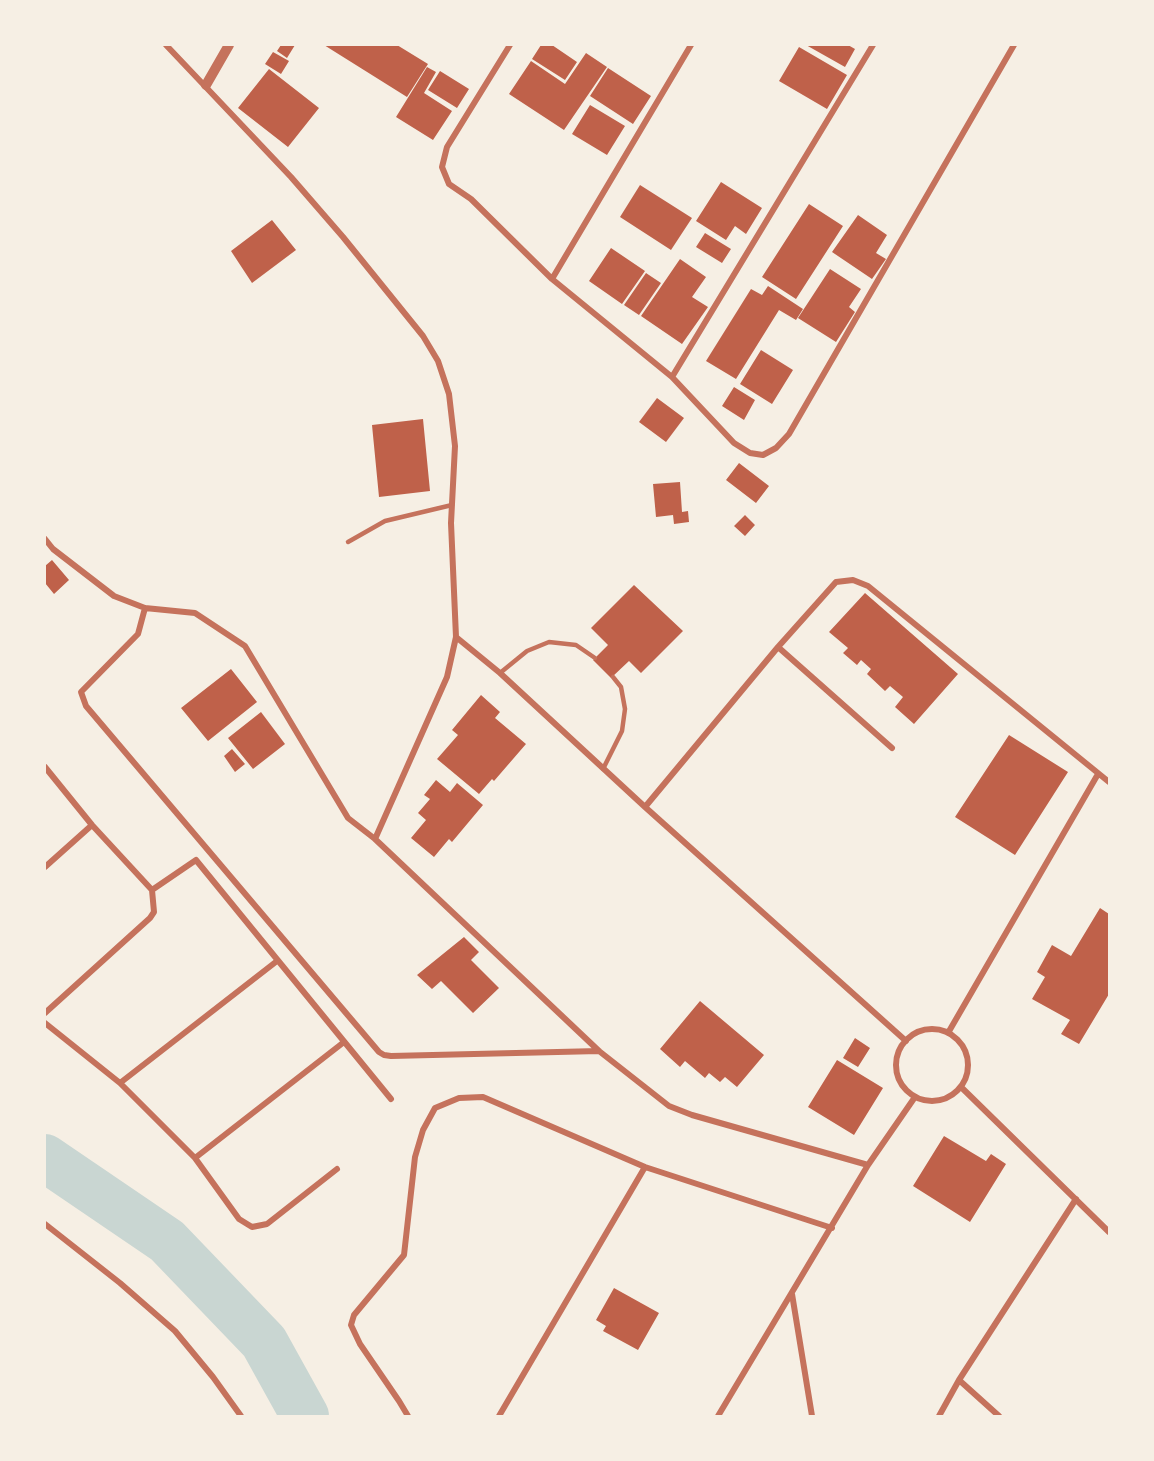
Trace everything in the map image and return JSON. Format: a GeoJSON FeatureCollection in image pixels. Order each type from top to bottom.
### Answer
{"type":"FeatureCollection","features":[{"type":"Feature","properties":{"kind":"street"},"geometry":{"type":"LineString","coordinates":[[166,45],[291,177],[343,237],[423,336],[438,362],[449,394],[455,446],[451,523],[456,637],[447,677],[375,839]]}},
{"type":"Feature","properties":{"kind":"street"},"geometry":{"type":"LineString","coordinates":[[206,85],[229,45]]}},
{"type":"Feature","properties":{"kind":"street"},"geometry":{"type":"LineString","coordinates":[[510,45],[447,147],[442,167],[449,184],[471,199],[552,279],[672,377],[734,443],[750,453],[763,454],[776,448],[789,434],[1014,45]]}},
{"type":"Feature","properties":{"kind":"street"},"geometry":{"type":"LineString","coordinates":[[552,279],[691,45]]}},
{"type":"Feature","properties":{"kind":"street"},"geometry":{"type":"LineString","coordinates":[[672,377],[873,45]]}},
{"type":"Feature","properties":{"kind":"street"},"geometry":{"type":"LineString","coordinates":[[45,539],[53,549],[114,596],[145,608],[195,613],[245,646],[348,818],[375,839],[599,1051],[669,1106],[692,1115],[868,1165]]}},
{"type":"Feature","properties":{"kind":"street"},"geometry":{"type":"LineString","coordinates":[[645,807],[778,647],[836,582],[853,580],[868,585],[1109,782]]}},
{"type":"Feature","properties":{"kind":"street"},"geometry":{"type":"LineString","coordinates":[[145,608],[138,633],[81,692],[86,705],[380,1052],[391,1056],[599,1051]]}},
{"type":"Feature","properties":{"kind":"street"},"geometry":{"type":"LineString","coordinates":[[456,637],[500,673],[603,769],[906,1041]]}},
{"type":"Feature","properties":{"kind":"street"},"geometry":{"type":"LineString","coordinates":[[778,647],[892,748]]}},
{"type":"Feature","properties":{"kind":"street"},"geometry":{"type":"LineString","coordinates":[[45,767],[92,825],[152,891],[154,912],[45,1013]]}},
{"type":"Feature","properties":{"kind":"street"},"geometry":{"type":"LineString","coordinates":[[948,1033],[1098,774]]}},
{"type":"Feature","properties":{"kind":"street"},"geometry":{"type":"LineString","coordinates":[[45,867],[92,825]]}},
{"type":"Feature","properties":{"kind":"street"},"geometry":{"type":"LineString","coordinates":[[152,891],[196,860],[391,1099]]}},
{"type":"Feature","properties":{"kind":"street"},"geometry":{"type":"LineString","coordinates":[[120,1083],[277,961]]}},
{"type":"Feature","properties":{"kind":"street"},"geometry":{"type":"LineString","coordinates":[[45,1023],[120,1083],[195,1158],[239,1220],[252,1227],[267,1224],[337,1169]]}},
{"type":"Feature","properties":{"kind":"street"},"geometry":{"type":"LineString","coordinates":[[925,1030],[948,1033],[965,1051],[968,1063],[967,1076],[952,1096],[927,1101],[915,1097],[905,1089],[898,1077],[896,1065],[898,1052],[906,1041],[925,1030]]}},
{"type":"Feature","properties":{"kind":"street"},"geometry":{"type":"LineString","coordinates":[[195,1158],[344,1042]]}},
{"type":"Feature","properties":{"kind":"street"},"geometry":{"type":"LineString","coordinates":[[961,1087],[1109,1232]]}},
{"type":"Feature","properties":{"kind":"street"},"geometry":{"type":"LineString","coordinates":[[408,1416],[360,1344],[351,1325],[354,1315],[404,1255],[415,1157],[423,1130],[435,1108],[459,1098],[483,1097],[645,1167],[832,1228]]}},
{"type":"Feature","properties":{"kind":"street"},"geometry":{"type":"LineString","coordinates":[[718,1416],[868,1165],[915,1097]]}},
{"type":"Feature","properties":{"kind":"street"},"geometry":{"type":"LineString","coordinates":[[499,1416],[645,1167]]}},
{"type":"Feature","properties":{"kind":"street"},"geometry":{"type":"LineString","coordinates":[[939,1416],[959,1380],[1076,1199]]}},
{"type":"Feature","properties":{"kind":"street"},"geometry":{"type":"LineString","coordinates":[[45,1224],[120,1283],[175,1331],[213,1377],[241,1416]]}},
{"type":"Feature","properties":{"kind":"street"},"geometry":{"type":"LineString","coordinates":[[792,1294],[812,1416]]}},
{"type":"Feature","properties":{"kind":"street"},"geometry":{"type":"LineString","coordinates":[[959,1380],[999,1416]]}},
{"type":"Feature","properties":{"kind":"lane"},"geometry":{"type":"LineString","coordinates":[[348,542],[385,521],[452,505]]}},
{"type":"Feature","properties":{"kind":"lane"},"geometry":{"type":"LineString","coordinates":[[500,673],[527,651],[549,642],[576,645],[595,658]]}},
{"type":"Feature","properties":{"kind":"lane"},"geometry":{"type":"LineString","coordinates":[[603,769],[622,731],[625,709],[621,687],[614,677]]}},
{"type":"Feature","properties":{"kind":"building"},"geometry":{"type":"Polygon","coordinates":[[[281,45],[295,45],[287,58],[277,51],[281,45]]]}},
{"type":"Feature","properties":{"kind":"building"},"geometry":{"type":"Polygon","coordinates":[[[324,45],[397,45],[428,64],[407,97],[324,45]]]}},
{"type":"Feature","properties":{"kind":"building"},"geometry":{"type":"Polygon","coordinates":[[[541,45],[552,45],[577,62],[565,80],[532,59],[541,45]]]}},
{"type":"Feature","properties":{"kind":"building"},"geometry":{"type":"Polygon","coordinates":[[[806,45],[848,45],[855,49],[845,67],[806,45]]]}},
{"type":"Feature","properties":{"kind":"building"},"geometry":{"type":"Polygon","coordinates":[[[799,47],[847,75],[827,109],[779,81],[799,47]]]}},
{"type":"Feature","properties":{"kind":"building"},"geometry":{"type":"Polygon","coordinates":[[[273,52],[289,61],[281,74],[265,64],[273,52]]]}},
{"type":"Feature","properties":{"kind":"building"},"geometry":{"type":"Polygon","coordinates":[[[586,53],[607,67],[564,130],[509,94],[531,61],[565,84],[586,53]]]}},
{"type":"Feature","properties":{"kind":"building"},"geometry":{"type":"Polygon","coordinates":[[[427,67],[436,72],[424,93],[452,111],[433,140],[396,117],[427,67]]]}},
{"type":"Feature","properties":{"kind":"building"},"geometry":{"type":"Polygon","coordinates":[[[608,68],[651,96],[633,124],[590,96],[608,68]]]}},
{"type":"Feature","properties":{"kind":"building"},"geometry":{"type":"Polygon","coordinates":[[[269,69],[319,108],[288,147],[238,108],[269,69]]]}},
{"type":"Feature","properties":{"kind":"building"},"geometry":{"type":"Polygon","coordinates":[[[440,71],[469,89],[457,108],[428,90],[440,71]]]}},
{"type":"Feature","properties":{"kind":"building"},"geometry":{"type":"Polygon","coordinates":[[[590,105],[625,126],[607,155],[572,134],[590,105]]]}},
{"type":"Feature","properties":{"kind":"building"},"geometry":{"type":"Polygon","coordinates":[[[721,182],[762,208],[746,234],[735,226],[726,240],[696,221],[721,182]]]}},
{"type":"Feature","properties":{"kind":"building"},"geometry":{"type":"Polygon","coordinates":[[[640,185],[692,218],[671,250],[620,217],[640,185]]]}},
{"type":"Feature","properties":{"kind":"building"},"geometry":{"type":"Polygon","coordinates":[[[809,204],[843,226],[796,299],[762,277],[809,204]]]}},
{"type":"Feature","properties":{"kind":"building"},"geometry":{"type":"Polygon","coordinates":[[[858,215],[887,235],[876,253],[886,259],[872,279],[832,252],[858,215]]]}},
{"type":"Feature","properties":{"kind":"building"},"geometry":{"type":"Polygon","coordinates":[[[272,220],[296,250],[252,283],[231,251],[272,220]]]}},
{"type":"Feature","properties":{"kind":"building"},"geometry":{"type":"Polygon","coordinates":[[[705,233],[731,249],[722,263],[696,247],[705,233]]]}},
{"type":"Feature","properties":{"kind":"building"},"geometry":{"type":"Polygon","coordinates":[[[611,248],[645,271],[622,304],[589,281],[611,248]]]}},
{"type":"Feature","properties":{"kind":"building"},"geometry":{"type":"Polygon","coordinates":[[[680,259],[706,277],[692,297],[708,307],[682,344],[641,316],[680,259]]]}},
{"type":"Feature","properties":{"kind":"building"},"geometry":{"type":"Polygon","coordinates":[[[830,269],[861,289],[849,307],[855,312],[836,342],[798,318],[830,269]]]}},
{"type":"Feature","properties":{"kind":"building"},"geometry":{"type":"Polygon","coordinates":[[[646,273],[661,283],[639,315],[624,305],[646,273]]]}},
{"type":"Feature","properties":{"kind":"building"},"geometry":{"type":"Polygon","coordinates":[[[768,286],[803,309],[796,320],[779,310],[736,379],[706,361],[751,289],[762,295],[768,286]]]}},
{"type":"Feature","properties":{"kind":"building"},"geometry":{"type":"Polygon","coordinates":[[[761,350],[793,370],[772,404],[740,384],[761,350]]]}},
{"type":"Feature","properties":{"kind":"building"},"geometry":{"type":"Polygon","coordinates":[[[734,387],[755,400],[744,420],[722,406],[734,387]]]}},
{"type":"Feature","properties":{"kind":"building"},"geometry":{"type":"Polygon","coordinates":[[[657,398],[684,418],[666,442],[639,422],[657,398]]]}},
{"type":"Feature","properties":{"kind":"building"},"geometry":{"type":"Polygon","coordinates":[[[423,419],[430,491],[379,497],[372,425],[423,419]]]}},
{"type":"Feature","properties":{"kind":"building"},"geometry":{"type":"Polygon","coordinates":[[[739,463],[769,486],[756,503],[726,480],[739,463]]]}},
{"type":"Feature","properties":{"kind":"building"},"geometry":{"type":"Polygon","coordinates":[[[680,482],[682,512],[688,511],[689,522],[674,524],[673,515],[656,517],[653,484],[680,482]]]}},
{"type":"Feature","properties":{"kind":"building"},"geometry":{"type":"Polygon","coordinates":[[[745,515],[755,525],[745,536],[734,526],[745,515]]]}},
{"type":"Feature","properties":{"kind":"building"},"geometry":{"type":"Polygon","coordinates":[[[52,560],[69,580],[54,594],[45,583],[45,566],[52,560]]]}},
{"type":"Feature","properties":{"kind":"building"},"geometry":{"type":"Polygon","coordinates":[[[634,585],[683,631],[641,673],[629,661],[611,678],[593,660],[608,645],[591,628],[634,585]]]}},
{"type":"Feature","properties":{"kind":"building"},"geometry":{"type":"Polygon","coordinates":[[[865,593],[958,674],[914,724],[895,707],[903,697],[890,686],[885,691],[867,674],[871,669],[861,660],[857,665],[843,653],[848,648],[829,632],[865,593]]]}},
{"type":"Feature","properties":{"kind":"building"},"geometry":{"type":"Polygon","coordinates":[[[231,669],[257,702],[208,741],[181,708],[231,669]]]}},
{"type":"Feature","properties":{"kind":"building"},"geometry":{"type":"Polygon","coordinates":[[[481,695],[500,712],[495,718],[526,744],[494,781],[492,779],[479,794],[437,759],[458,735],[452,730],[481,695]]]}},
{"type":"Feature","properties":{"kind":"building"},"geometry":{"type":"Polygon","coordinates":[[[261,712],[285,744],[253,769],[228,738],[261,712]]]}},
{"type":"Feature","properties":{"kind":"building"},"geometry":{"type":"Polygon","coordinates":[[[1009,735],[1068,772],[1015,855],[955,817],[1009,735]]]}},
{"type":"Feature","properties":{"kind":"building"},"geometry":{"type":"Polygon","coordinates":[[[232,749],[245,764],[235,772],[224,756],[232,749]]]}},
{"type":"Feature","properties":{"kind":"building"},"geometry":{"type":"Polygon","coordinates":[[[436,780],[450,792],[457,783],[483,805],[452,842],[449,839],[434,857],[411,838],[426,820],[418,813],[430,799],[424,795],[436,780]]]}},
{"type":"Feature","properties":{"kind":"building"},"geometry":{"type":"Polygon","coordinates":[[[1100,908],[1109,914],[1109,994],[1079,1044],[1061,1034],[1070,1020],[1032,999],[1045,977],[1037,972],[1052,945],[1071,956],[1100,908]]]}},
{"type":"Feature","properties":{"kind":"building"},"geometry":{"type":"Polygon","coordinates":[[[464,937],[479,952],[471,960],[499,988],[473,1013],[441,981],[432,989],[417,975],[464,937]]]}},
{"type":"Feature","properties":{"kind":"building"},"geometry":{"type":"Polygon","coordinates":[[[700,1001],[764,1055],[737,1087],[725,1077],[720,1082],[709,1073],[705,1078],[685,1061],[680,1067],[660,1049],[700,1001]]]}},
{"type":"Feature","properties":{"kind":"building"},"geometry":{"type":"Polygon","coordinates":[[[855,1038],[870,1048],[858,1067],[843,1058],[855,1038]]]}},
{"type":"Feature","properties":{"kind":"building"},"geometry":{"type":"Polygon","coordinates":[[[837,1060],[883,1088],[854,1135],[808,1107],[837,1060]]]}},
{"type":"Feature","properties":{"kind":"building"},"geometry":{"type":"Polygon","coordinates":[[[944,1136],[986,1161],[991,1154],[1006,1164],[970,1222],[913,1186],[944,1136]]]}},
{"type":"Feature","properties":{"kind":"building"},"geometry":{"type":"Polygon","coordinates":[[[614,1288],[659,1313],[638,1350],[603,1331],[606,1326],[596,1320],[614,1288]]]}},
{"type":"Feature","properties":{"kind":"waterway"},"geometry":{"type":"LineString","coordinates":[[45,1158],[167,1241],[264,1342],[305,1416]]}}]}
